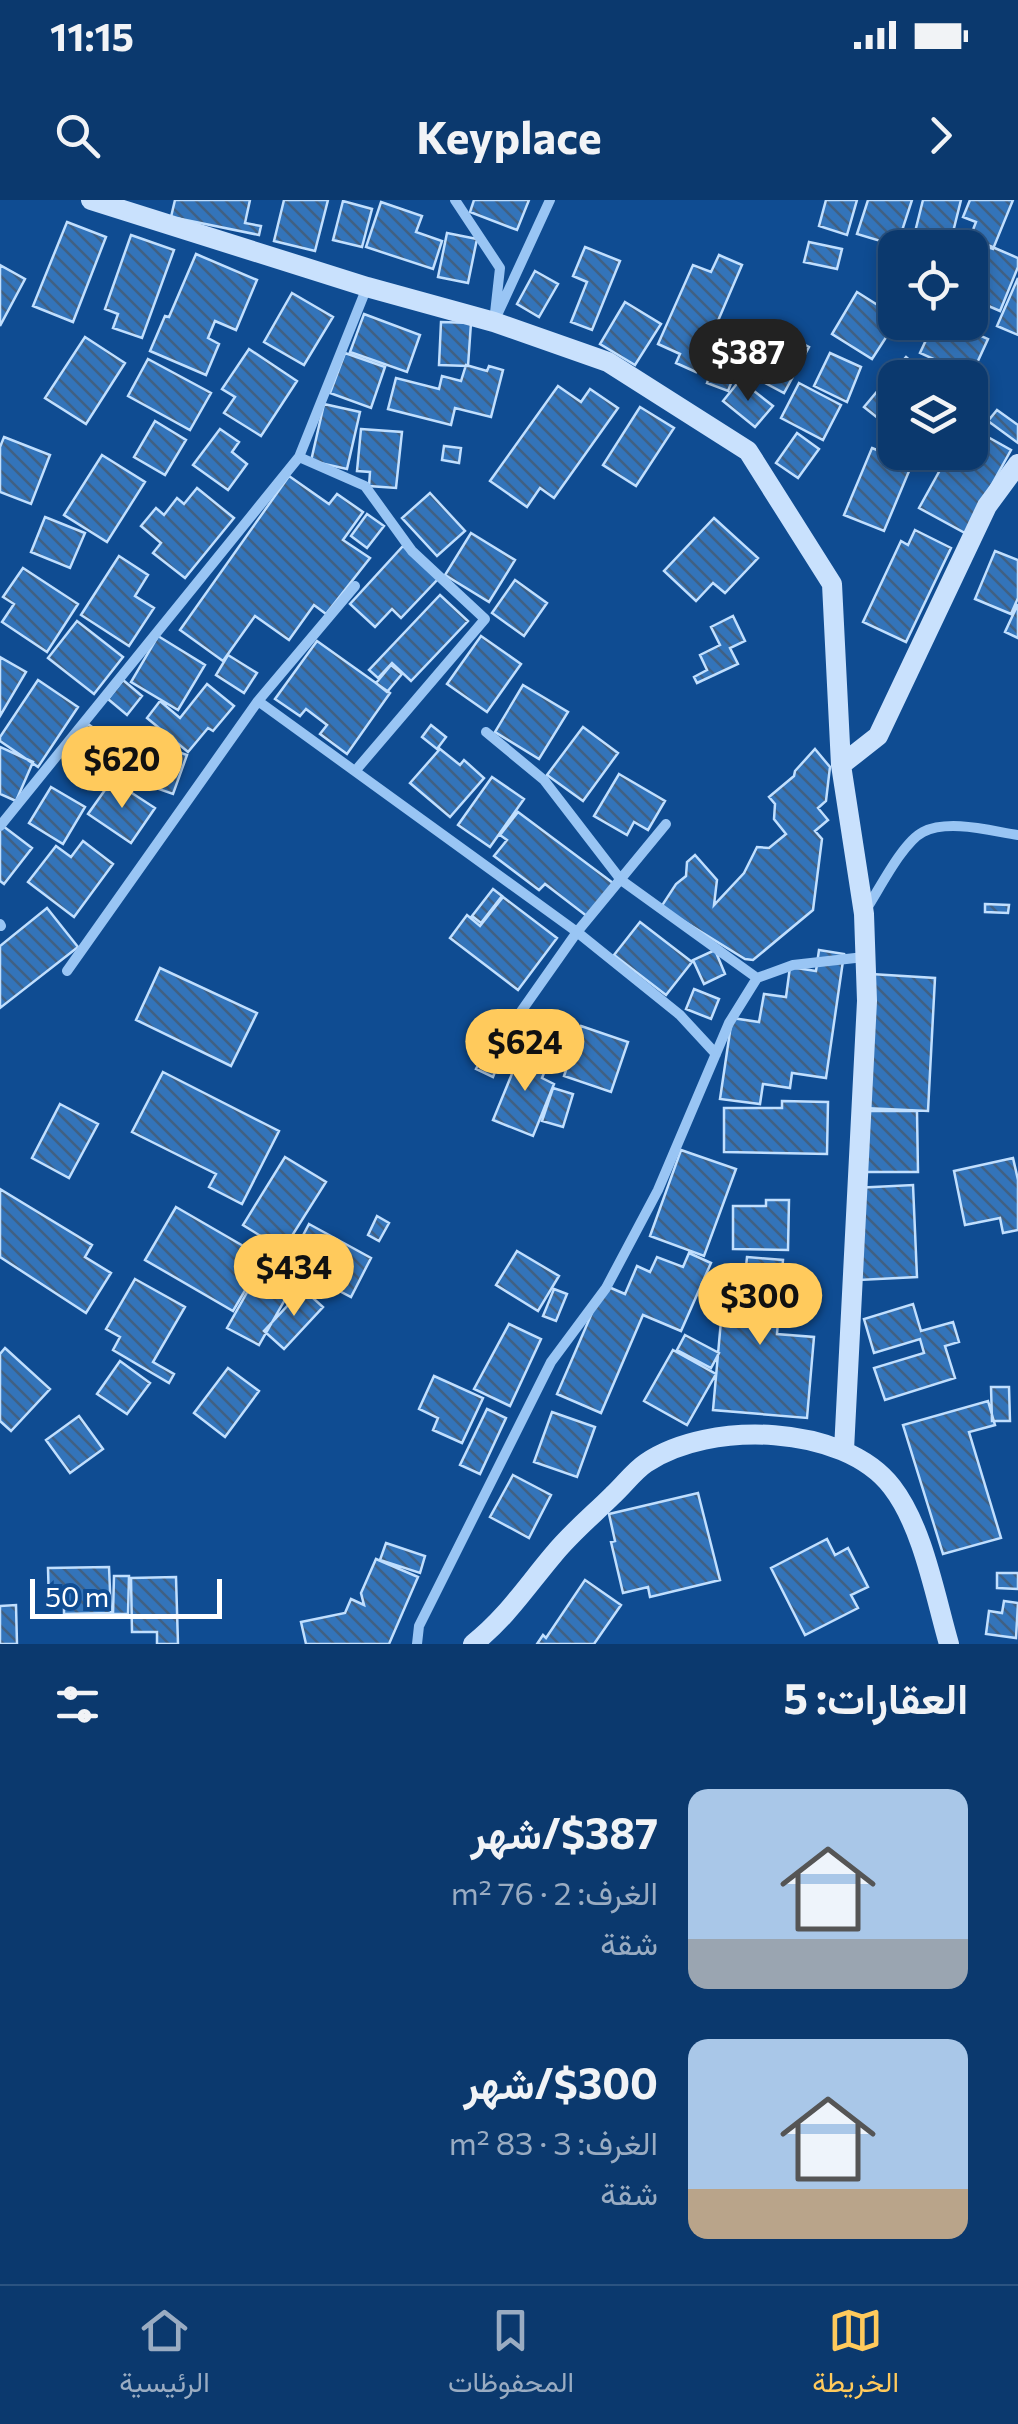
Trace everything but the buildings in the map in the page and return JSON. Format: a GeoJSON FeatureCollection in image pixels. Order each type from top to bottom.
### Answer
{"type":"FeatureCollection","features":[{"type":"Feature","properties":{"kind":"street"},"geometry":{"type":"LineString","coordinates":[[91,200],[367,287],[494,322],[608,362],[748,450],[832,584],[840,765],[864,914],[867,1001],[844,1450]]}},
{"type":"Feature","properties":{"kind":"street"},"geometry":{"type":"LineString","coordinates":[[454,200],[500,268],[494,322]]}},
{"type":"Feature","properties":{"kind":"street"},"geometry":{"type":"LineString","coordinates":[[494,322],[550,200]]}},
{"type":"Feature","properties":{"kind":"street"},"geometry":{"type":"LineString","coordinates":[[0,826],[299,456],[367,287]]}},
{"type":"Feature","properties":{"kind":"street"},"geometry":{"type":"LineString","coordinates":[[299,456],[365,486],[412,550],[486,619],[356,770]]}},
{"type":"Feature","properties":{"kind":"street"},"geometry":{"type":"LineString","coordinates":[[840,765],[878,736],[988,506],[1017,467]]}},
{"type":"Feature","properties":{"kind":"street"},"geometry":{"type":"LineString","coordinates":[[66,971],[258,701],[355,586]]}},
{"type":"Feature","properties":{"kind":"street"},"geometry":{"type":"LineString","coordinates":[[258,701],[577,932],[680,1015],[716,1054]]}},
{"type":"Feature","properties":{"kind":"street"},"geometry":{"type":"LineString","coordinates":[[486,732],[544,780],[621,880],[757,978]]}},
{"type":"Feature","properties":{"kind":"street"},"geometry":{"type":"LineString","coordinates":[[501,1040],[577,932],[666,824]]}},
{"type":"Feature","properties":{"kind":"street"},"geometry":{"type":"LineString","coordinates":[[864,914],[911,840],[922,832],[960,828],[1018,834]]}},
{"type":"Feature","properties":{"kind":"street"},"geometry":{"type":"LineString","coordinates":[[417,1644],[419,1626],[551,1362],[606,1288],[658,1190],[729,1022],[757,978],[793,965],[866,956]]}},
{"type":"Feature","properties":{"kind":"street"},"geometry":{"type":"LineString","coordinates":[[473,1644],[501,1622],[556,1551],[646,1463],[685,1446],[754,1434],[844,1450],[874,1468],[892,1487],[910,1516],[948,1644]]}}]}
